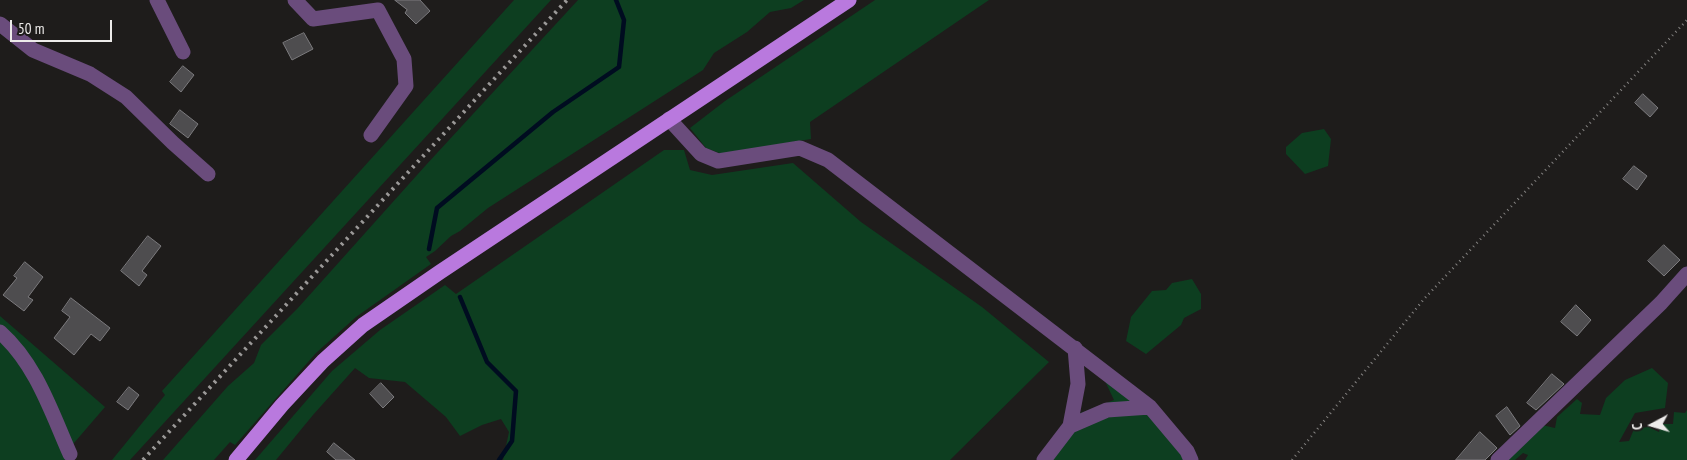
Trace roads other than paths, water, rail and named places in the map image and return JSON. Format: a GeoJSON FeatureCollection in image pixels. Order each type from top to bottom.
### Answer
{"type":"FeatureCollection","features":[{"type":"Feature","properties":{"kind":"main road"},"geometry":{"type":"LineString","coordinates":[[236,460],[282,405],[323,361],[363,325],[668,119],[849,0]]}},
{"type":"Feature","properties":{"kind":"street"},"geometry":{"type":"LineString","coordinates":[[157,0],[183,52]]}},
{"type":"Feature","properties":{"kind":"street"},"geometry":{"type":"LineString","coordinates":[[295,0],[313,19],[378,10],[404,59],[406,86],[371,135]]}},
{"type":"Feature","properties":{"kind":"street"},"geometry":{"type":"LineString","coordinates":[[0,24],[34,50],[90,74],[126,97],[208,174]]}},
{"type":"Feature","properties":{"kind":"street"},"geometry":{"type":"LineString","coordinates":[[668,119],[700,154],[718,161],[800,148],[828,160],[1150,407],[1187,451],[1192,460]]}},
{"type":"Feature","properties":{"kind":"street"},"geometry":{"type":"LineString","coordinates":[[1498,460],[1654,310],[1687,274]]}},
{"type":"Feature","properties":{"kind":"street"},"geometry":{"type":"LineString","coordinates":[[0,332],[13,343],[38,379],[70,454]]}},
{"type":"Feature","properties":{"kind":"street"},"geometry":{"type":"LineString","coordinates":[[1044,460],[1070,426],[1078,384],[1075,348]]}},
{"type":"Feature","properties":{"kind":"street"},"geometry":{"type":"LineString","coordinates":[[1070,426],[1107,410],[1150,407]]}},
{"type":"Feature","properties":{"kind":"waterway"},"geometry":{"type":"LineString","coordinates":[[429,249],[437,208],[553,112],[619,67],[624,20],[616,0]]}},
{"type":"Feature","properties":{"kind":"waterway"},"geometry":{"type":"LineString","coordinates":[[460,297],[487,362],[516,391],[512,441],[499,460]]}},
{"type":"Feature","properties":{"kind":"railway"},"geometry":{"type":"LineString","coordinates":[[143,460],[567,0]]}}]}
